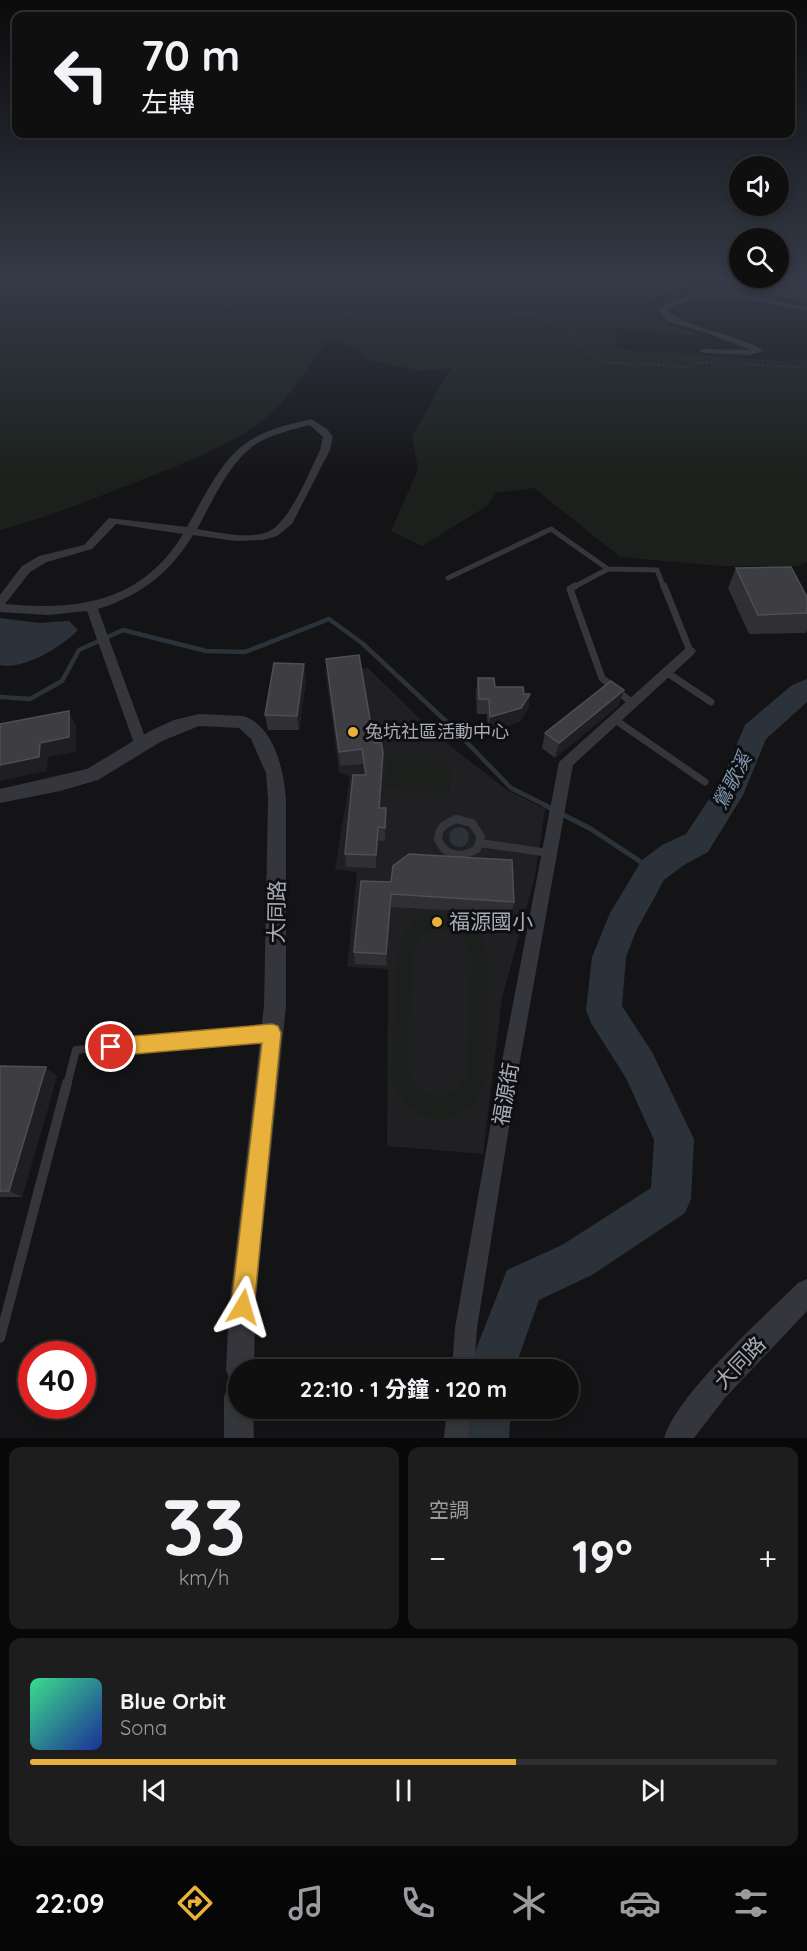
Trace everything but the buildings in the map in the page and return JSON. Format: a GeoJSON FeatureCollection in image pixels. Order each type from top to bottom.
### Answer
{"type":"FeatureCollection","features":[{"type":"Feature","properties":{"kind":"street"},"geometry":{"type":"LineString","coordinates":[[704,351],[749,353],[760,351],[750,347]]}},
{"type":"Feature","properties":{"kind":"street"},"geometry":{"type":"LineString","coordinates":[[0,603],[26,569],[43,560],[88,547],[112,520],[190,531],[250,538],[263,537],[282,528],[325,450],[328,443],[324,430],[311,422],[280,431],[244,449],[190,531],[173,557],[155,575],[134,590],[92,608],[69,611],[0,608]]}},
{"type":"Feature","properties":{"kind":"street"},"geometry":{"type":"LineString","coordinates":[[92,608],[141,745]]}},
{"type":"Feature","properties":{"kind":"street","name":"福源街"},"geometry":{"type":"LineString","coordinates":[[464,1359],[466,1328],[508,1077],[566,762],[690,651]]}},
{"type":"Feature","properties":{"kind":"street","name":"大同路"},"geometry":{"type":"LineString","coordinates":[[0,796],[93,775],[141,745],[180,725],[199,720],[243,722],[258,735],[268,754],[274,773],[277,799],[275,1006],[243,1307],[241,1359]]}},
{"type":"Feature","properties":{"kind":"street","name":"大同路"},"geometry":{"type":"LineString","coordinates":[[679,1438],[681,1431],[714,1389],[807,1292]]}},
{"type":"Feature","properties":{"kind":"street"},"geometry":{"type":"LineString","coordinates":[[239,1419],[239,1438]]}},
{"type":"Feature","properties":{"kind":"street"},"geometry":{"type":"LineString","coordinates":[[456,1438],[458,1419]]}},
{"type":"Feature","properties":{"kind":"lane"},"geometry":{"type":"LineString","coordinates":[[448,578],[551,529],[608,570]]}},
{"type":"Feature","properties":{"kind":"lane"},"geometry":{"type":"LineString","coordinates":[[632,703],[602,678],[570,589],[608,570],[657,570],[690,651]]}},
{"type":"Feature","properties":{"kind":"lane"},"geometry":{"type":"LineString","coordinates":[[666,672],[711,702]]}},
{"type":"Feature","properties":{"kind":"lane"},"geometry":{"type":"LineString","coordinates":[[614,719],[705,782]]}},
{"type":"Feature","properties":{"kind":"lane"},"geometry":{"type":"LineString","coordinates":[[463,819],[475,825],[481,837],[480,843],[472,853],[459,856],[445,851],[440,846],[437,834],[443,824],[449,820],[463,819]]}},
{"type":"Feature","properties":{"kind":"lane"},"geometry":{"type":"LineString","coordinates":[[480,843],[549,853]]}},
{"type":"Feature","properties":{"kind":"lane"},"geometry":{"type":"LineString","coordinates":[[0,1338],[76,1050],[272,1033]]}},
{"type":"Feature","properties":{"kind":"path"},"geometry":{"type":"LineString","coordinates":[[583,347],[605,363],[655,364],[682,368],[698,363],[725,363]]}},
{"type":"Feature","properties":{"kind":"path"},"geometry":{"type":"LineString","coordinates":[[741,364],[807,368]]}},
{"type":"Feature","properties":{"kind":"shaded area"},"geometry":{"type":"Polygon","coordinates":[[[0,347],[323,347],[278,407],[265,419],[233,440],[198,457],[92,499],[0,530],[0,347]]]}},
{"type":"Feature","properties":{"kind":"shaded area"},"geometry":{"type":"Polygon","coordinates":[[[350,347],[614,347],[614,349],[786,361],[807,359],[807,562],[798,566],[720,566],[620,557],[534,488],[496,493],[487,506],[422,546],[391,531],[418,469],[412,436],[451,368],[420,371],[373,361],[350,347]]]}},
{"type":"Feature","properties":{"kind":"shaded area"},"geometry":{"type":"Polygon","coordinates":[[[0,618],[39,623],[69,621],[78,630],[53,650],[31,661],[10,666],[0,665],[0,618]]]}},
{"type":"Feature","properties":{"kind":"shaded area","name":"福源國小"},"geometry":{"type":"Polygon","coordinates":[[[368,668],[435,734],[507,790],[545,809],[535,877],[502,998],[483,1154],[387,1146],[388,969],[347,967],[357,872],[335,869],[350,777],[339,772],[325,670],[368,668]]]}},
{"type":"Feature","properties":{"kind":"shaded area"},"geometry":{"type":"Polygon","coordinates":[[[387,759],[450,762],[450,792],[385,789],[387,759]]]}},
{"type":"Feature","properties":{"kind":"shaded area"},"geometry":{"type":"Polygon","coordinates":[[[459,827],[466,830],[469,837],[466,844],[459,847],[452,844],[449,837],[452,830],[459,827]]]}},
{"type":"Feature","properties":{"kind":"shaded area"},"geometry":{"type":"Polygon","coordinates":[[[447,914],[463,919],[475,928],[487,952],[486,1082],[476,1099],[464,1111],[451,1118],[437,1119],[423,1116],[410,1108],[399,1095],[391,1077],[399,947],[413,924],[430,915],[447,914]],[[436,929],[420,937],[412,953],[407,1070],[420,1089],[438,1096],[448,1095],[456,1090],[469,1070],[471,954],[466,943],[458,935],[436,929]]]}},
{"type":"Feature","properties":{"kind":"waterway"},"geometry":{"type":"LineString","coordinates":[[0,697],[30,699],[62,681],[79,650],[123,630],[206,651],[245,652],[329,619],[362,643],[449,724],[511,788],[547,806]]}},
{"type":"Feature","properties":{"kind":"waterway","name":"鶯歌溪"},"geometry":{"type":"LineString","coordinates":[[495,1359],[522,1285],[577,1260],[671,1199],[674,1139],[639,1065],[604,1010],[609,957],[622,924],[653,870],[673,855],[697,843],[733,787],[755,733],[807,689]]}},
{"type":"Feature","properties":{"kind":"waterway"},"geometry":{"type":"LineString","coordinates":[[544,805],[591,829],[653,870]]}},
{"type":"Feature","properties":{"kind":"waterway"},"geometry":{"type":"LineString","coordinates":[[485,1438],[487,1419]]}},
{"type":"Feature","properties":{"kind":"place","name":"兔坑社區活動中心"},"geometry":{"type":"Point","coordinates":[353,732]}},
{"type":"Feature","properties":{"kind":"place","name":"福源國小"},"geometry":{"type":"Point","coordinates":[437,922]}},
{"type":"Feature","properties":{"kind":"route"},"geometry":{"type":"LineString","coordinates":[[111,1047],[272,1033],[243,1307]]}}]}
